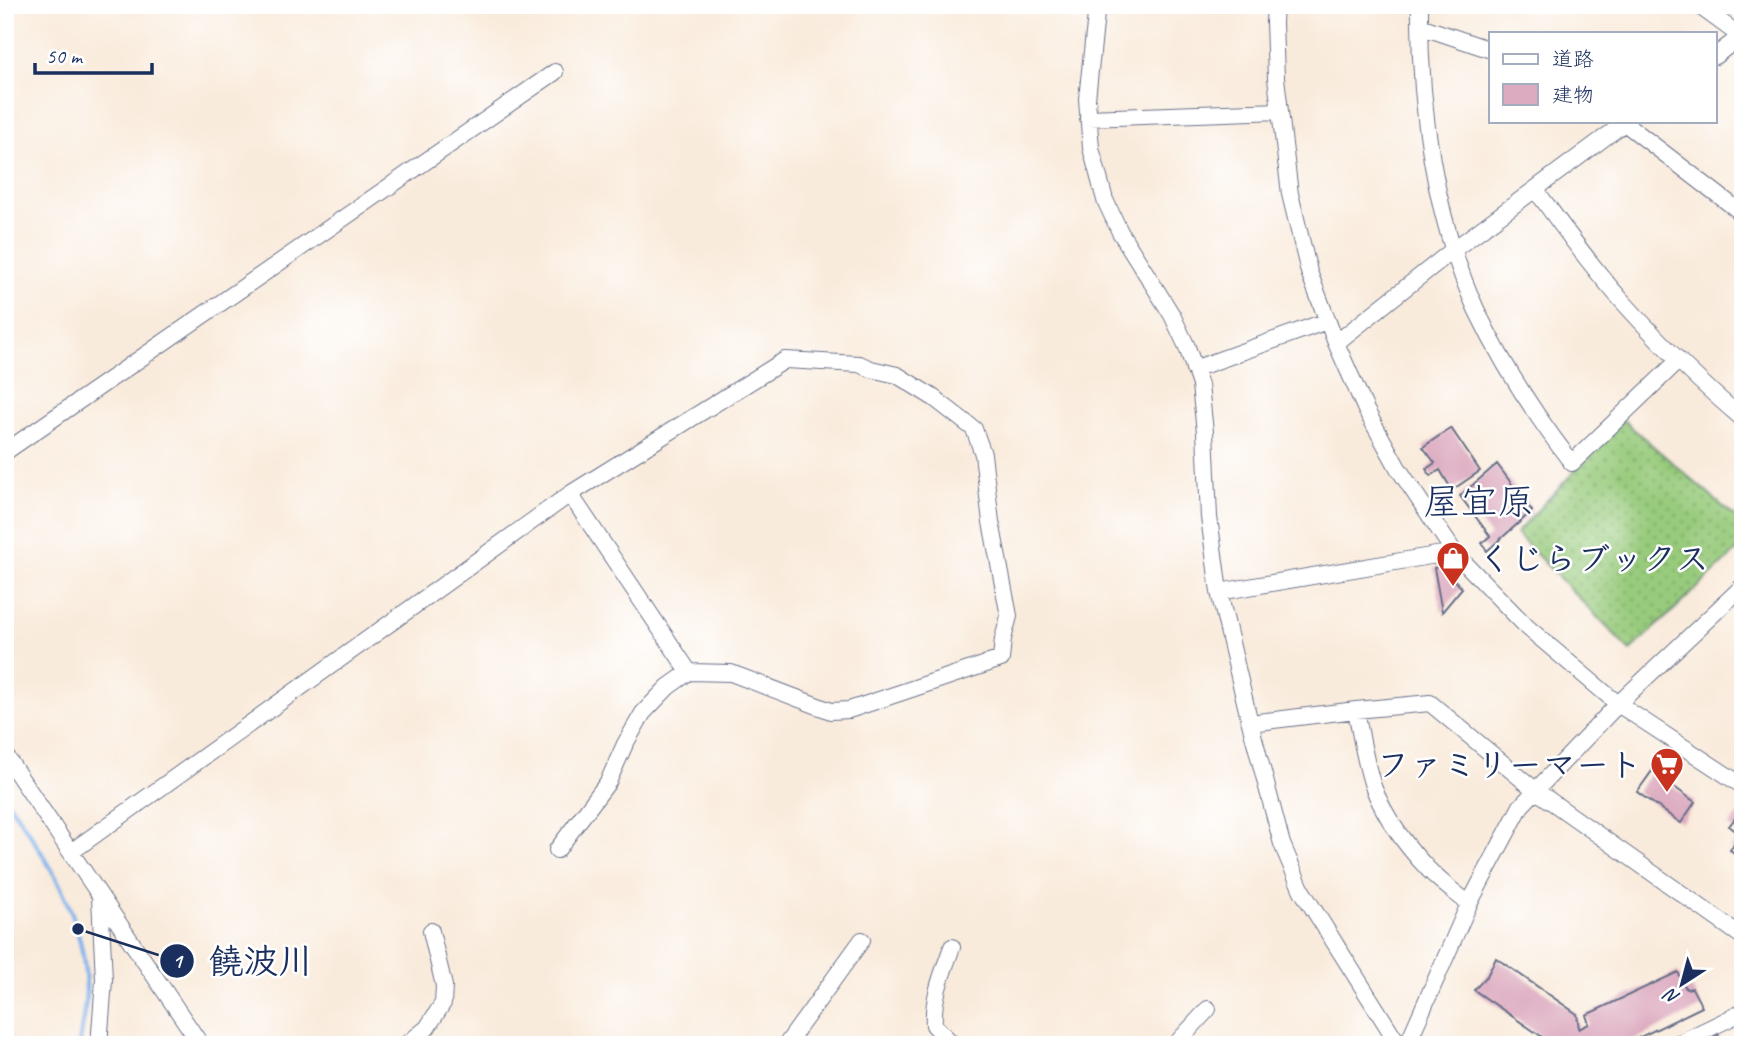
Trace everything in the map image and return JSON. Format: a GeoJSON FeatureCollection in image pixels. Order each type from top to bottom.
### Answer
{"type":"FeatureCollection","features":[{"type":"Feature","properties":{"kind":"street"},"geometry":{"type":"LineString","coordinates":[[1097,5],[1087,99],[1091,148],[1105,200],[1120,232],[1172,315],[1200,385],[1209,517],[1219,592],[1282,844],[1302,891],[1399,1045]]}},
{"type":"Feature","properties":{"kind":"street"},"geometry":{"type":"LineString","coordinates":[[1275,5],[1276,78],[1290,194],[1309,272],[1336,343],[1366,410],[1398,468],[1454,552],[1527,627],[1618,704],[1739,778]]}},
{"type":"Feature","properties":{"kind":"street"},"geometry":{"type":"LineString","coordinates":[[1420,5],[1420,69],[1427,128],[1453,250],[1475,308],[1500,357],[1537,417],[1572,463],[1679,360]]}},
{"type":"Feature","properties":{"kind":"street"},"geometry":{"type":"LineString","coordinates":[[1698,5],[1742,37],[1716,55]]}},
{"type":"Feature","properties":{"kind":"street"},"geometry":{"type":"LineString","coordinates":[[1420,26],[1489,49]]}},
{"type":"Feature","properties":{"kind":"street"},"geometry":{"type":"LineString","coordinates":[[5,452],[555,72]]}},
{"type":"Feature","properties":{"kind":"street"},"geometry":{"type":"LineString","coordinates":[[1088,118],[1280,111]]}},
{"type":"Feature","properties":{"kind":"street"},"geometry":{"type":"LineString","coordinates":[[1336,343],[1453,250],[1624,122]]}},
{"type":"Feature","properties":{"kind":"street"},"geometry":{"type":"LineString","coordinates":[[1626,122],[1743,214]]}},
{"type":"Feature","properties":{"kind":"street"},"geometry":{"type":"LineString","coordinates":[[1535,190],[1623,302],[1679,360],[1740,413]]}},
{"type":"Feature","properties":{"kind":"street"},"geometry":{"type":"LineString","coordinates":[[1194,369],[1327,321]]}},
{"type":"Feature","properties":{"kind":"street"},"geometry":{"type":"LineString","coordinates":[[71,852],[570,495],[785,360],[859,364],[897,374],[974,429],[983,454],[991,522],[1009,616],[1001,659],[840,711],[831,711],[731,673],[689,672],[668,687],[643,713],[608,782],[557,850]]}},
{"type":"Feature","properties":{"kind":"street"},"geometry":{"type":"LineString","coordinates":[[570,495],[689,672]]}},
{"type":"Feature","properties":{"kind":"street"},"geometry":{"type":"LineString","coordinates":[[1219,592],[1454,552]]}},
{"type":"Feature","properties":{"kind":"street"},"geometry":{"type":"LineString","coordinates":[[1407,1045],[1469,904],[1521,806],[1618,704],[1743,586]]}},
{"type":"Feature","properties":{"kind":"street"},"geometry":{"type":"LineString","coordinates":[[1250,723],[1430,703],[1535,790],[1743,937]]}},
{"type":"Feature","properties":{"kind":"street"},"geometry":{"type":"LineString","coordinates":[[1356,710],[1374,789],[1387,814],[1405,843],[1429,871],[1469,904]]}},
{"type":"Feature","properties":{"kind":"street"},"geometry":{"type":"LineString","coordinates":[[5,755],[201,1045]]}},
{"type":"Feature","properties":{"kind":"street"},"geometry":{"type":"LineString","coordinates":[[99,1045],[104,980],[100,895]]}},
{"type":"Feature","properties":{"kind":"street"},"geometry":{"type":"LineString","coordinates":[[406,1045],[427,1028],[443,1003],[444,986],[430,930]]}},
{"type":"Feature","properties":{"kind":"street"},"geometry":{"type":"LineString","coordinates":[[786,1045],[862,940]]}},
{"type":"Feature","properties":{"kind":"street"},"geometry":{"type":"LineString","coordinates":[[952,947],[933,1011],[934,1025],[953,1045]]}},
{"type":"Feature","properties":{"kind":"street"},"geometry":{"type":"LineString","coordinates":[[1175,1045],[1208,1009]]}},
{"type":"Feature","properties":{"kind":"street"},"geometry":{"type":"LineString","coordinates":[[1675,1045],[1743,1012]]}},
{"type":"Feature","properties":{"kind":"green space"},"geometry":{"type":"Polygon","coordinates":[[[1623,420],[1743,524],[1743,545],[1630,651],[1516,533],[1623,420]]]}},
{"type":"Feature","properties":{"kind":"building"},"geometry":{"type":"Polygon","coordinates":[[[1451,428],[1480,471],[1452,490],[1440,470],[1431,476],[1426,469],[1435,463],[1423,447],[1451,428]]]}},
{"type":"Feature","properties":{"kind":"building"},"geometry":{"type":"Polygon","coordinates":[[[1497,464],[1532,511],[1487,551],[1482,543],[1490,536],[1460,496],[1497,464]]]}},
{"type":"Feature","properties":{"kind":"building"},"geometry":{"type":"Polygon","coordinates":[[[1441,566],[1462,588],[1442,612],[1434,568],[1441,566]]]}},
{"type":"Feature","properties":{"kind":"building"},"geometry":{"type":"Polygon","coordinates":[[[1652,771],[1695,802],[1681,823],[1637,792],[1652,771]]]}},
{"type":"Feature","properties":{"kind":"building"},"geometry":{"type":"Polygon","coordinates":[[[1741,811],[1743,859],[1730,850],[1741,835],[1729,826],[1741,811]]]}},
{"type":"Feature","properties":{"kind":"building"},"geometry":{"type":"Polygon","coordinates":[[[1496,958],[1577,1014],[1579,1029],[1589,1024],[1586,1015],[1678,972],[1686,989],[1692,988],[1702,1007],[1624,1045],[1554,1045],[1474,990],[1487,976],[1496,958]]]}},
{"type":"Feature","properties":{"kind":"building"},"geometry":{"type":"Polygon","coordinates":[[[1718,1034],[1722,1045],[1693,1045],[1718,1034]]]}},
{"type":"Feature","properties":{"kind":"waterway"},"geometry":{"type":"LineString","coordinates":[[5,798],[35,842],[60,886],[78,933],[86,992],[79,1045]]}},
{"type":"Feature","properties":{"kind":"place","name":"くじらブックス"},"geometry":{"type":"Point","coordinates":[1453,588]}},
{"type":"Feature","properties":{"kind":"place","name":"ファミリーマート"},"geometry":{"type":"Point","coordinates":[1667,794]}},
{"type":"Feature","properties":{"kind":"place","name":"饒波川"},"geometry":{"type":"Point","coordinates":[78,929]}},
{"type":"Feature","properties":{"kind":"district","name":"屋宜原"},"geometry":{"type":"Point","coordinates":[1479,501]}}]}
